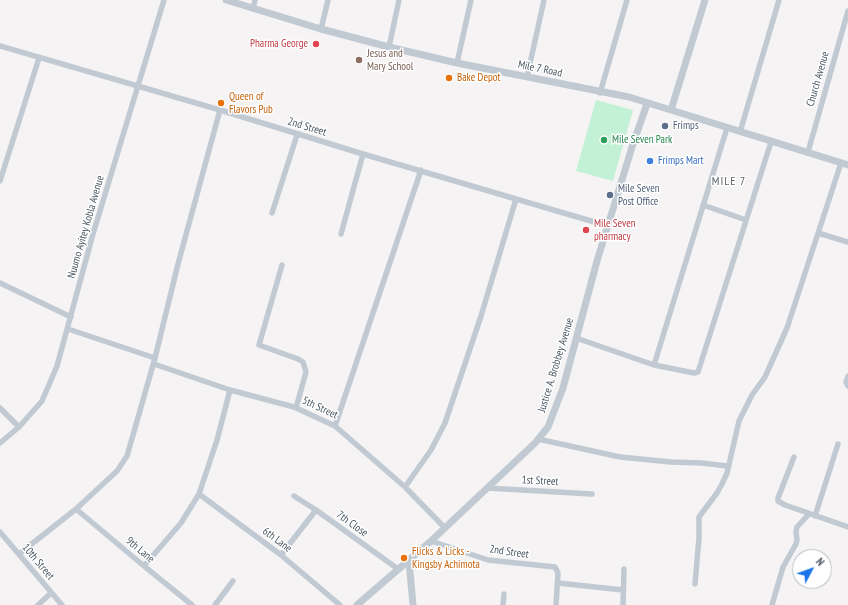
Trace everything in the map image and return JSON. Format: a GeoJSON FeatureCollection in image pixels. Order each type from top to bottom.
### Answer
{"type":"FeatureCollection","features":[{"type":"Feature","properties":{"kind":"street","name":"Nuumo Ayitey Kobla Avenue"},"geometry":{"type":"LineString","coordinates":[[0,443],[19,427],[42,401],[57,366],[93,234],[164,0]]}},
{"type":"Feature","properties":{"kind":"street","name":"Mile 7 Road"},"geometry":{"type":"LineString","coordinates":[[226,0],[321,30],[389,47],[457,63],[629,97],[647,104],[808,152],[848,166]]}},
{"type":"Feature","properties":{"kind":"street"},"geometry":{"type":"LineString","coordinates":[[253,9],[255,0]]}},
{"type":"Feature","properties":{"kind":"street"},"geometry":{"type":"LineString","coordinates":[[321,30],[328,0]]}},
{"type":"Feature","properties":{"kind":"street"},"geometry":{"type":"LineString","coordinates":[[389,47],[399,0]]}},
{"type":"Feature","properties":{"kind":"street"},"geometry":{"type":"LineString","coordinates":[[457,63],[471,0]]}},
{"type":"Feature","properties":{"kind":"street"},"geometry":{"type":"LineString","coordinates":[[527,77],[544,0]]}},
{"type":"Feature","properties":{"kind":"street"},"geometry":{"type":"LineString","coordinates":[[600,92],[627,0]]}},
{"type":"Feature","properties":{"kind":"street"},"geometry":{"type":"LineString","coordinates":[[671,110],[705,0]]}},
{"type":"Feature","properties":{"kind":"street"},"geometry":{"type":"LineString","coordinates":[[740,132],[779,0]]}},
{"type":"Feature","properties":{"kind":"street","name":"Church Avenue"},"geometry":{"type":"LineString","coordinates":[[808,152],[848,11]]}},
{"type":"Feature","properties":{"kind":"street","name":"2nd Street"},"geometry":{"type":"LineString","coordinates":[[0,46],[608,226]]}},
{"type":"Feature","properties":{"kind":"street"},"geometry":{"type":"LineString","coordinates":[[0,181],[39,58]]}},
{"type":"Feature","properties":{"kind":"street","name":"Justice A. Brobbey Avenue"},"geometry":{"type":"LineString","coordinates":[[357,605],[445,528],[538,439],[550,423],[563,388],[608,226],[647,104]]}},
{"type":"Feature","properties":{"kind":"street"},"geometry":{"type":"LineString","coordinates":[[18,554],[76,509],[124,463],[154,361],[178,264],[220,110]]}},
{"type":"Feature","properties":{"kind":"street"},"geometry":{"type":"LineString","coordinates":[[654,365],[727,128]]}},
{"type":"Feature","properties":{"kind":"street"},"geometry":{"type":"LineString","coordinates":[[272,213],[297,134]]}},
{"type":"Feature","properties":{"kind":"street"},"geometry":{"type":"LineString","coordinates":[[576,338],[654,365],[694,373],[698,372],[771,142]]}},
{"type":"Feature","properties":{"kind":"street"},"geometry":{"type":"LineString","coordinates":[[340,234],[363,154]]}},
{"type":"Feature","properties":{"kind":"street"},"geometry":{"type":"LineString","coordinates":[[695,584],[699,538],[698,517],[717,493],[727,474],[739,421],[752,395],[765,377],[787,328],[840,163]]}},
{"type":"Feature","properties":{"kind":"street"},"geometry":{"type":"LineString","coordinates":[[336,426],[421,170]]}},
{"type":"Feature","properties":{"kind":"street"},"geometry":{"type":"LineString","coordinates":[[405,487],[431,450],[445,423],[481,316],[516,199]]}},
{"type":"Feature","properties":{"kind":"street"},"geometry":{"type":"LineString","coordinates":[[703,206],[746,220]]}},
{"type":"Feature","properties":{"kind":"street"},"geometry":{"type":"LineString","coordinates":[[818,233],[848,242]]}},
{"type":"Feature","properties":{"kind":"street"},"geometry":{"type":"LineString","coordinates":[[282,265],[259,345],[303,362],[306,372],[296,408]]}},
{"type":"Feature","properties":{"kind":"street"},"geometry":{"type":"LineString","coordinates":[[0,283],[71,317]]}},
{"type":"Feature","properties":{"kind":"street","name":"5th Street"},"geometry":{"type":"LineString","coordinates":[[68,329],[230,390],[296,408],[336,426],[405,487],[445,528]]}},
{"type":"Feature","properties":{"kind":"street"},"geometry":{"type":"LineString","coordinates":[[848,376],[846,386],[848,386]]}},
{"type":"Feature","properties":{"kind":"street"},"geometry":{"type":"LineString","coordinates":[[144,566],[181,523],[199,494],[217,440],[230,390]]}},
{"type":"Feature","properties":{"kind":"street"},"geometry":{"type":"LineString","coordinates":[[0,408],[19,427]]}},
{"type":"Feature","properties":{"kind":"street"},"geometry":{"type":"LineString","coordinates":[[538,439],[620,457],[728,466]]}},
{"type":"Feature","properties":{"kind":"street"},"geometry":{"type":"LineString","coordinates":[[815,516],[838,444]]}},
{"type":"Feature","properties":{"kind":"street"},"geometry":{"type":"LineString","coordinates":[[794,457],[778,501],[809,514],[848,527]]}},
{"type":"Feature","properties":{"kind":"street","name":"1st Street"},"geometry":{"type":"LineString","coordinates":[[486,488],[592,494]]}},
{"type":"Feature","properties":{"kind":"street","name":"6th Lane"},"geometry":{"type":"LineString","coordinates":[[199,494],[281,554],[340,605]]}},
{"type":"Feature","properties":{"kind":"street","name":"7th Close"},"geometry":{"type":"LineString","coordinates":[[294,496],[398,569]]}},
{"type":"Feature","properties":{"kind":"street","name":"9th Lane"},"geometry":{"type":"LineString","coordinates":[[76,509],[192,605]]}},
{"type":"Feature","properties":{"kind":"street"},"geometry":{"type":"LineString","coordinates":[[281,554],[316,510]]}},
{"type":"Feature","properties":{"kind":"street"},"geometry":{"type":"LineString","coordinates":[[772,605],[783,567],[796,544],[797,527],[809,514]]}},
{"type":"Feature","properties":{"kind":"street","name":"10th Street"},"geometry":{"type":"LineString","coordinates":[[0,532],[62,605]]}},
{"type":"Feature","properties":{"kind":"street","name":"2nd Street"},"geometry":{"type":"LineString","coordinates":[[431,541],[488,560],[555,567],[558,573],[558,583]]}},
{"type":"Feature","properties":{"kind":"street"},"geometry":{"type":"LineString","coordinates":[[409,561],[413,605]]}},
{"type":"Feature","properties":{"kind":"street"},"geometry":{"type":"LineString","coordinates":[[623,605],[624,569]]}},
{"type":"Feature","properties":{"kind":"street"},"geometry":{"type":"LineString","coordinates":[[215,605],[233,581]]}},
{"type":"Feature","properties":{"kind":"street"},"geometry":{"type":"LineString","coordinates":[[556,605],[558,583],[623,590]]}},
{"type":"Feature","properties":{"kind":"street"},"geometry":{"type":"LineString","coordinates":[[38,605],[51,593]]}},
{"type":"Feature","properties":{"kind":"street"},"geometry":{"type":"LineString","coordinates":[[503,605],[504,594]]}},
{"type":"Feature","properties":{"kind":"green space","name":"Mile Seven Park"},"geometry":{"type":"Polygon","coordinates":[[[596,100],[633,110],[613,181],[576,171],[596,100]]]}},
{"type":"Feature","properties":{"kind":"place","name":"Pharma George"},"geometry":{"type":"Point","coordinates":[316,44]}},
{"type":"Feature","properties":{"kind":"place","name":"Jesus and Mary School"},"geometry":{"type":"Point","coordinates":[359,60]}},
{"type":"Feature","properties":{"kind":"place","name":"Bake Depot"},"geometry":{"type":"Point","coordinates":[449,78]}},
{"type":"Feature","properties":{"kind":"place","name":"Queen of Flavors Pub"},"geometry":{"type":"Point","coordinates":[221,103]}},
{"type":"Feature","properties":{"kind":"place","name":"Frimps"},"geometry":{"type":"Point","coordinates":[665,126]}},
{"type":"Feature","properties":{"kind":"place","name":"Mile Seven Park"},"geometry":{"type":"Point","coordinates":[604,140]}},
{"type":"Feature","properties":{"kind":"place","name":"Frimps Mart"},"geometry":{"type":"Point","coordinates":[650,161]}},
{"type":"Feature","properties":{"kind":"place","name":"Mile Seven Post Office"},"geometry":{"type":"Point","coordinates":[610,195]}},
{"type":"Feature","properties":{"kind":"place","name":"Mile Seven pharmacy"},"geometry":{"type":"Point","coordinates":[586,230]}},
{"type":"Feature","properties":{"kind":"place","name":"Flicks & Licks - Kingsby Achimota"},"geometry":{"type":"Point","coordinates":[404,558]}},
{"type":"Feature","properties":{"kind":"district","name":"MILE 7"},"geometry":{"type":"Point","coordinates":[729,182]}}]}
